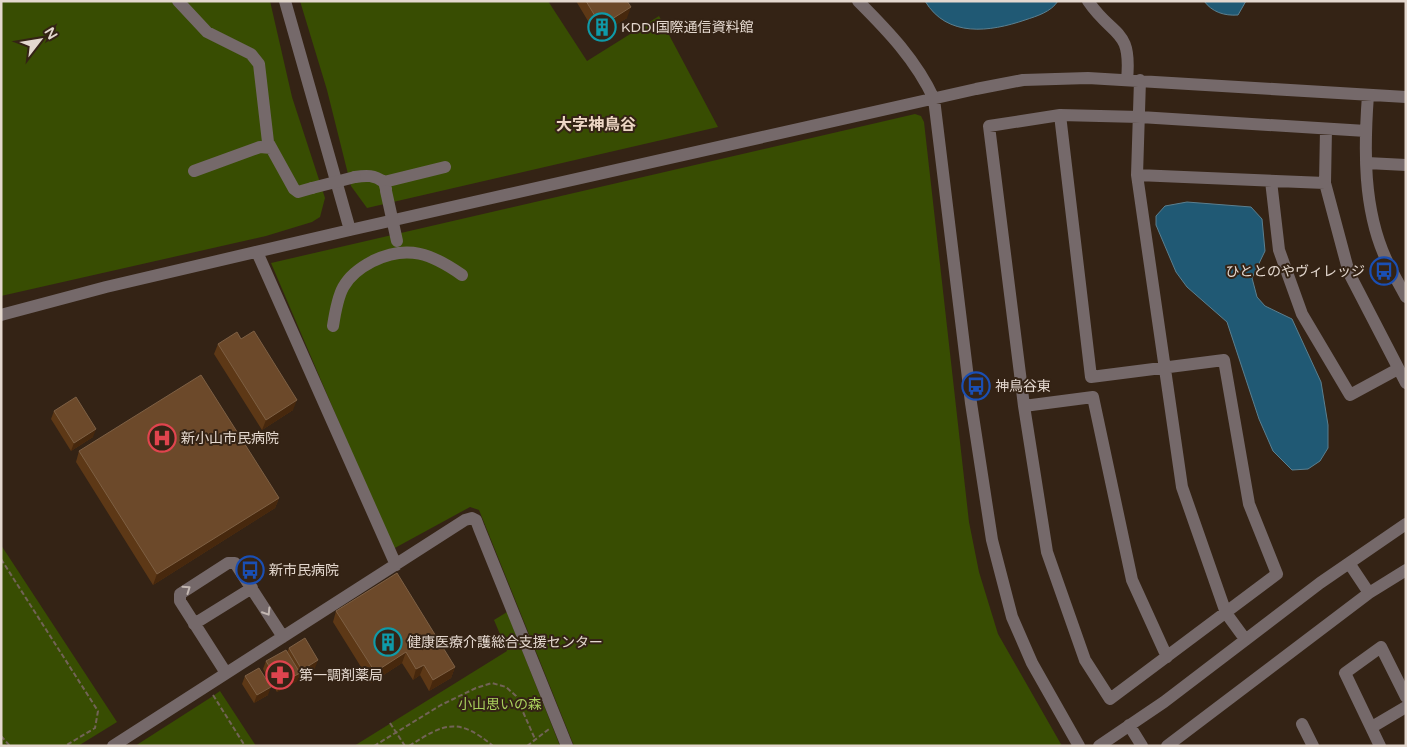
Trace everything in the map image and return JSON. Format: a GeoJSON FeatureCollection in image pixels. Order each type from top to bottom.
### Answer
{"type":"FeatureCollection","features":[{"type":"Feature","properties":{"kind":"street"},"geometry":{"type":"LineString","coordinates":[[178,1],[207,32],[250,54],[259,64],[268,142],[294,189],[298,192],[369,175],[385,187],[398,246]]}},
{"type":"Feature","properties":{"kind":"street"},"geometry":{"type":"LineString","coordinates":[[285,1],[350,230]]}},
{"type":"Feature","properties":{"kind":"street"},"geometry":{"type":"LineString","coordinates":[[858,1],[904,50],[924,78],[934,99],[971,402],[992,540],[1012,617],[1032,663],[1079,746]]}},
{"type":"Feature","properties":{"kind":"street"},"geometry":{"type":"LineString","coordinates":[[1088,1],[1124,41],[1129,56],[1127,80]]}},
{"type":"Feature","properties":{"kind":"street"},"geometry":{"type":"LineString","coordinates":[[1,315],[106,287],[350,230],[1023,80],[1068,78],[1140,80],[1406,97]]}},
{"type":"Feature","properties":{"kind":"street"},"geometry":{"type":"LineString","coordinates":[[1140,80],[1137,175],[1182,487],[1226,613],[1246,639]]}},
{"type":"Feature","properties":{"kind":"street"},"geometry":{"type":"LineString","coordinates":[[1368,95],[1367,163],[1372,215],[1385,258],[1406,296]]}},
{"type":"Feature","properties":{"kind":"street"},"geometry":{"type":"LineString","coordinates":[[1060,115],[1092,377],[1224,360],[1249,504],[1277,574],[1110,699],[1086,660],[1047,552],[1024,406],[989,126],[1060,115],[1366,131]]}},
{"type":"Feature","properties":{"kind":"street"},"geometry":{"type":"LineString","coordinates":[[1326,129],[1325,183],[1349,273],[1406,384]]}},
{"type":"Feature","properties":{"kind":"street"},"geometry":{"type":"LineString","coordinates":[[194,171],[260,147],[271,148]]}},
{"type":"Feature","properties":{"kind":"street"},"geometry":{"type":"LineString","coordinates":[[1367,163],[1405,168]]}},
{"type":"Feature","properties":{"kind":"street"},"geometry":{"type":"LineString","coordinates":[[385,187],[445,166]]}},
{"type":"Feature","properties":{"kind":"street"},"geometry":{"type":"LineString","coordinates":[[1137,175],[1325,183]]}},
{"type":"Feature","properties":{"kind":"street"},"geometry":{"type":"LineString","coordinates":[[1271,181],[1279,250],[1292,287],[1302,314],[1350,395],[1398,369]]}},
{"type":"Feature","properties":{"kind":"street"},"geometry":{"type":"LineString","coordinates":[[398,246],[443,262],[462,275]]}},
{"type":"Feature","properties":{"kind":"street"},"geometry":{"type":"LineString","coordinates":[[333,326],[336,302],[345,284],[355,271],[398,246]]}},
{"type":"Feature","properties":{"kind":"street"},"geometry":{"type":"LineString","coordinates":[[257,252],[396,565]]}},
{"type":"Feature","properties":{"kind":"street"},"geometry":{"type":"LineString","coordinates":[[1024,406],[1093,397],[1132,580],[1167,657]]}},
{"type":"Feature","properties":{"kind":"street"},"geometry":{"type":"LineString","coordinates":[[113,746],[465,520],[472,518],[476,520],[567,746]]}},
{"type":"Feature","properties":{"kind":"street"},"geometry":{"type":"LineString","coordinates":[[1099,746],[1164,702],[1349,563],[1406,524]]}},
{"type":"Feature","properties":{"kind":"street"},"geometry":{"type":"LineString","coordinates":[[226,673],[180,601],[180,594],[228,563],[235,563],[283,637]]}},
{"type":"Feature","properties":{"kind":"street"},"geometry":{"type":"LineString","coordinates":[[1349,563],[1369,592]]}},
{"type":"Feature","properties":{"kind":"street"},"geometry":{"type":"LineString","coordinates":[[1167,746],[1369,592],[1406,570]]}},
{"type":"Feature","properties":{"kind":"street"},"geometry":{"type":"LineString","coordinates":[[194,624],[252,588]]}},
{"type":"Feature","properties":{"kind":"street"},"geometry":{"type":"LineString","coordinates":[[1380,746],[1345,673],[1381,647],[1406,697]]}},
{"type":"Feature","properties":{"kind":"street"},"geometry":{"type":"LineString","coordinates":[[1372,727],[1406,707]]}},
{"type":"Feature","properties":{"kind":"street"},"geometry":{"type":"LineString","coordinates":[[1302,724],[1313,746]]}},
{"type":"Feature","properties":{"kind":"street"},"geometry":{"type":"LineString","coordinates":[[1129,726],[1142,746]]}},
{"type":"Feature","properties":{"kind":"path"},"geometry":{"type":"LineString","coordinates":[[1,559],[98,711],[95,728],[65,746]]}},
{"type":"Feature","properties":{"kind":"path"},"geometry":{"type":"LineString","coordinates":[[374,746],[441,705],[476,688],[492,683],[506,687],[516,696],[535,739]]}},
{"type":"Feature","properties":{"kind":"path"},"geometry":{"type":"LineString","coordinates":[[212,694],[245,746]]}},
{"type":"Feature","properties":{"kind":"path"},"geometry":{"type":"LineString","coordinates":[[390,723],[405,746]]}},
{"type":"Feature","properties":{"kind":"path"},"geometry":{"type":"LineString","coordinates":[[409,746],[438,729],[454,725],[464,726],[493,746]]}},
{"type":"Feature","properties":{"kind":"path"},"geometry":{"type":"LineString","coordinates":[[527,746],[552,726]]}},
{"type":"Feature","properties":{"kind":"path"},"geometry":{"type":"LineString","coordinates":[[1,736],[10,746]]}},
{"type":"Feature","properties":{"kind":"green space"},"geometry":{"type":"Polygon","coordinates":[[[1,1],[270,1],[292,97],[325,198],[320,217],[312,222],[266,236],[1,296],[1,1]]]}},
{"type":"Feature","properties":{"kind":"green space"},"geometry":{"type":"Polygon","coordinates":[[[300,1],[548,1],[587,61],[659,16],[718,127],[367,208],[351,186],[327,90],[300,1]]]}},
{"type":"Feature","properties":{"kind":"green space"},"geometry":{"type":"Polygon","coordinates":[[[915,114],[921,116],[924,122],[969,522],[979,572],[998,634],[1062,746],[574,746],[479,510],[470,507],[393,549],[271,263],[915,114]]]}},
{"type":"Feature","properties":{"kind":"green space"},"geometry":{"type":"Polygon","coordinates":[[[1,545],[117,722],[78,746],[1,745],[1,545]]]}},
{"type":"Feature","properties":{"kind":"green space","name":"小山思いの森"},"geometry":{"type":"Polygon","coordinates":[[[507,612],[560,746],[354,746],[507,651],[494,620],[507,612]]]}},
{"type":"Feature","properties":{"kind":"green space"},"geometry":{"type":"Polygon","coordinates":[[[220,691],[256,746],[135,746],[213,696],[220,691]]]}},
{"type":"Feature","properties":{"kind":"water"},"geometry":{"type":"Polygon","coordinates":[[[925,1],[1058,1],[1048,11],[1012,24],[984,29],[970,29],[945,21],[934,13],[925,1]]]}},
{"type":"Feature","properties":{"kind":"water"},"geometry":{"type":"Polygon","coordinates":[[[1204,1],[1246,1],[1238,15],[1233,15],[1215,11],[1204,1]]]}},
{"type":"Feature","properties":{"kind":"water"},"geometry":{"type":"Polygon","coordinates":[[[1187,202],[1251,207],[1262,219],[1265,251],[1252,278],[1257,297],[1265,306],[1292,319],[1321,382],[1328,425],[1328,448],[1320,461],[1308,469],[1292,470],[1273,451],[1259,419],[1227,322],[1187,287],[1176,272],[1156,225],[1156,216],[1165,206],[1187,202]]]}},
{"type":"Feature","properties":{"kind":"building"},"geometry":{"type":"Polygon","coordinates":[[[586,1],[627,1],[631,7],[601,26],[586,1]]]}},
{"type":"Feature","properties":{"kind":"building"},"geometry":{"type":"Polygon","coordinates":[[[254,331],[297,400],[266,420],[218,344],[237,332],[241,339],[254,331]]]}},
{"type":"Feature","properties":{"kind":"building"},"geometry":{"type":"Polygon","coordinates":[[[201,375],[279,498],[157,574],[79,451],[201,375]]]}},
{"type":"Feature","properties":{"kind":"building"},"geometry":{"type":"Polygon","coordinates":[[[76,397],[96,429],[74,443],[54,411],[76,397]]]}},
{"type":"Feature","properties":{"kind":"building","name":"健康医療介護総合支援センター"},"geometry":{"type":"Polygon","coordinates":[[[397,573],[455,667],[433,680],[424,665],[416,669],[406,652],[375,672],[336,611],[397,573]]]}},
{"type":"Feature","properties":{"kind":"building"},"geometry":{"type":"Polygon","coordinates":[[[305,638],[318,660],[302,670],[289,648],[305,638]]]}},
{"type":"Feature","properties":{"kind":"building"},"geometry":{"type":"Polygon","coordinates":[[[286,650],[300,673],[280,684],[266,661],[286,650]]]}},
{"type":"Feature","properties":{"kind":"building"},"geometry":{"type":"Polygon","coordinates":[[[259,668],[271,687],[257,695],[245,676],[259,668]]]}},
{"type":"Feature","properties":{"kind":"place","name":"KDDI国際通信資料館"},"geometry":{"type":"Point","coordinates":[602,27]}},
{"type":"Feature","properties":{"kind":"place","name":"ひととのやヴィレッジ"},"geometry":{"type":"Point","coordinates":[1384,271]}},
{"type":"Feature","properties":{"kind":"place","name":"神鳥谷東"},"geometry":{"type":"Point","coordinates":[976,386]}},
{"type":"Feature","properties":{"kind":"place","name":"新小山市民病院"},"geometry":{"type":"Point","coordinates":[162,438]}},
{"type":"Feature","properties":{"kind":"place","name":"新市民病院"},"geometry":{"type":"Point","coordinates":[250,570]}},
{"type":"Feature","properties":{"kind":"place","name":"健康医療介護総合支援センター"},"geometry":{"type":"Point","coordinates":[388,642]}},
{"type":"Feature","properties":{"kind":"place","name":"第一調剤薬局"},"geometry":{"type":"Point","coordinates":[280,675]}},
{"type":"Feature","properties":{"kind":"district","name":"大字神鳥谷"},"geometry":{"type":"Point","coordinates":[596,124]}}]}
